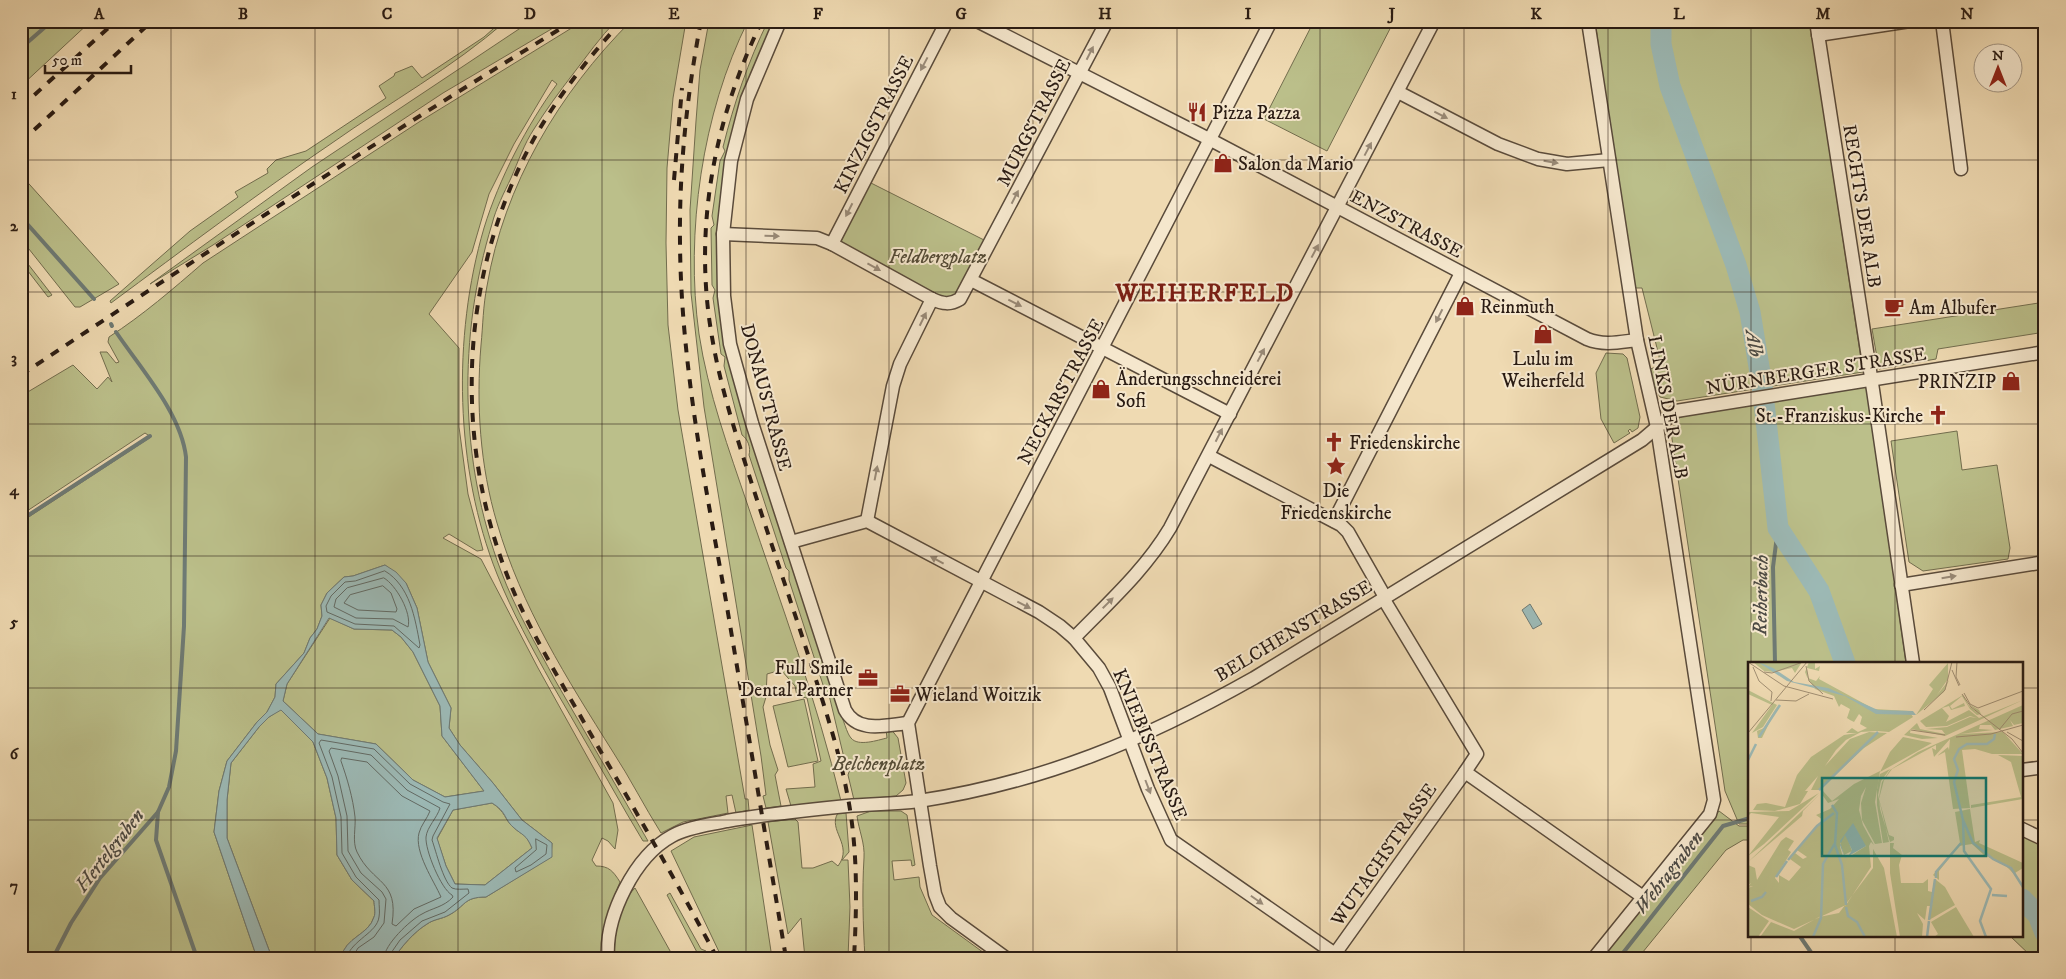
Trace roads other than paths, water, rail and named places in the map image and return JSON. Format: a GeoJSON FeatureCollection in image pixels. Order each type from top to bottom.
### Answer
{"type":"FeatureCollection","features":[{"type":"Feature","properties":{"kind":"street","name":"DONAUSTRASSE"},"geometry":{"type":"LineString","coordinates":[[780,21],[744,108],[731,161],[723,234],[724,296],[730,344],[752,423],[848,716],[860,725],[868,726],[908,723]]}},
{"type":"Feature","properties":{"kind":"street","name":"KINZIGSTRASSE"},"geometry":{"type":"LineString","coordinates":[[832,244],[947,21]]}},
{"type":"Feature","properties":{"kind":"street","name":"ENZSTRASSE"},"geometry":{"type":"LineString","coordinates":[[977,21],[1210,139],[1337,208],[1593,341],[1611,344],[1637,340]]}},
{"type":"Feature","properties":{"kind":"street","name":"MURGSTRASSE"},"geometry":{"type":"LineString","coordinates":[[972,280],[1107,21]]}},
{"type":"Feature","properties":{"kind":"street","name":"NECKARSTRASSE"},"geometry":{"type":"LineString","coordinates":[[908,723],[1271,21]]}},
{"type":"Feature","properties":{"kind":"street"},"geometry":{"type":"LineString","coordinates":[[1074,638],[1123,588],[1160,546],[1209,456],[1434,21]]}},
{"type":"Feature","properties":{"kind":"street","name":"LINKS DER ALB"},"geometry":{"type":"LineString","coordinates":[[1588,21],[1637,340],[1657,427],[1714,800],[1710,814],[1643,897]]}},
{"type":"Feature","properties":{"kind":"street","name":"RECHTS DER ALB"},"geometry":{"type":"LineString","coordinates":[[1816,21],[1872,380],[1912,662]]}},
{"type":"Feature","properties":{"kind":"street"},"geometry":{"type":"LineString","coordinates":[[1818,35],[1910,21]]}},
{"type":"Feature","properties":{"kind":"street"},"geometry":{"type":"LineString","coordinates":[[1942,21],[1961,169]]}},
{"type":"Feature","properties":{"kind":"street"},"geometry":{"type":"LineString","coordinates":[[1398,92],[1498,144],[1538,160],[1567,164],[1608,160]]}},
{"type":"Feature","properties":{"kind":"street"},"geometry":{"type":"LineString","coordinates":[[723,234],[816,238],[832,244],[942,303],[952,304],[960,299],[972,280],[1230,414]]}},
{"type":"Feature","properties":{"kind":"street"},"geometry":{"type":"LineString","coordinates":[[1334,521],[1461,272]]}},
{"type":"Feature","properties":{"kind":"street"},"geometry":{"type":"LineString","coordinates":[[791,542],[867,521],[893,386],[900,364],[932,299]]}},
{"type":"Feature","properties":{"kind":"street","name":"NÜRNBERGER STRASSE"},"geometry":{"type":"LineString","coordinates":[[1657,427],[1676,412],[1750,398],[2045,352]]}},
{"type":"Feature","properties":{"kind":"street","name":"BELCHENSTRASSE"},"geometry":{"type":"LineString","coordinates":[[608,958],[609,936],[619,899],[644,860],[673,835],[697,827],[778,813],[919,801],[974,791],[1040,774],[1131,741],[1254,678],[1642,440],[1657,427]]}},
{"type":"Feature","properties":{"kind":"street"},"geometry":{"type":"LineString","coordinates":[[1209,456],[1334,521],[1348,532],[1384,597]]}},
{"type":"Feature","properties":{"kind":"street","name":"KNIEBISSTRASSE"},"geometry":{"type":"LineString","coordinates":[[867,521],[1039,612],[1074,638],[1099,668],[1110,688],[1148,790],[1171,840],[1334,956]]}},
{"type":"Feature","properties":{"kind":"street"},"geometry":{"type":"LineString","coordinates":[[1901,585],[2045,562]]}},
{"type":"Feature","properties":{"kind":"street","name":"WUTACHSTRASSE"},"geometry":{"type":"LineString","coordinates":[[1334,956],[1478,754],[1384,597]]}},
{"type":"Feature","properties":{"kind":"street"},"geometry":{"type":"LineString","coordinates":[[908,723],[935,894],[940,907],[951,918],[1006,958]]}},
{"type":"Feature","properties":{"kind":"street"},"geometry":{"type":"LineString","coordinates":[[2024,770],[2045,767]]}},
{"type":"Feature","properties":{"kind":"street"},"geometry":{"type":"LineString","coordinates":[[1465,772],[1643,897],[1594,958]]}},
{"type":"Feature","properties":{"kind":"street"},"geometry":{"type":"LineString","coordinates":[[2024,830],[2045,840]]}},
{"type":"Feature","properties":{"kind":"water"},"geometry":{"type":"Polygon","coordinates":[[[385,565],[396,572],[406,583],[417,608],[428,662],[451,708],[449,728],[460,745],[522,820],[552,843],[552,857],[486,897],[469,900],[455,912],[427,924],[409,939],[394,958],[341,958],[347,945],[371,923],[375,913],[374,901],[352,880],[337,855],[336,818],[327,778],[313,742],[281,710],[269,717],[259,727],[231,763],[227,800],[227,838],[272,958],[257,958],[214,832],[219,791],[227,761],[267,712],[275,697],[276,684],[304,653],[322,616],[321,605],[327,593],[344,577],[353,576],[385,565]],[[329,618],[287,684],[283,701],[318,734],[376,744],[413,780],[445,797],[484,791],[442,736],[440,706],[413,652],[401,637],[392,630],[354,629],[329,618]],[[492,803],[453,810],[437,838],[446,866],[455,884],[485,885],[532,848],[526,838],[508,821],[503,812],[492,803]]]}},
{"type":"Feature","properties":{"kind":"water"},"geometry":{"type":"Polygon","coordinates":[[[1530,604],[1542,624],[1533,629],[1522,610],[1530,604]]]}},
{"type":"Feature","properties":{"kind":"waterway"},"geometry":{"type":"LineString","coordinates":[[21,48],[52,21]]}},
{"type":"Feature","properties":{"kind":"waterway","name":"Alb"},"geometry":{"type":"LineString","coordinates":[[1661,21],[1661,44],[1670,86],[1736,265],[1750,312],[1762,385],[1778,528],[1819,591],[1845,662]]}},
{"type":"Feature","properties":{"kind":"waterway"},"geometry":{"type":"LineString","coordinates":[[21,217],[94,299]]}},
{"type":"Feature","properties":{"kind":"waterway","name":"Hertelgraben"},"geometry":{"type":"LineString","coordinates":[[53,958],[71,923],[100,878],[158,812],[169,787],[176,751],[184,626],[186,457],[183,441],[168,408],[148,376],[116,332]]}},
{"type":"Feature","properties":{"kind":"waterway"},"geometry":{"type":"LineString","coordinates":[[21,520],[150,436]]}},
{"type":"Feature","properties":{"kind":"waterway","name":"Reiherbach"},"geometry":{"type":"LineString","coordinates":[[1775,662],[1773,567],[1778,528]]}},
{"type":"Feature","properties":{"kind":"waterway","name":"Hertelgraben"},"geometry":{"type":"LineString","coordinates":[[158,812],[156,840],[197,958]]}},
{"type":"Feature","properties":{"kind":"waterway","name":"Wehragraben"},"geometry":{"type":"LineString","coordinates":[[1619,958],[1723,826],[1748,819]]}},
{"type":"Feature","properties":{"kind":"waterway","name":"Alb"},"geometry":{"type":"LineString","coordinates":[[2024,901],[2038,915],[2045,933]]}},
{"type":"Feature","properties":{"kind":"waterway","name":"Reiherbach"},"geometry":{"type":"LineString","coordinates":[[1800,936],[1815,958]]}},
{"type":"Feature","properties":{"kind":"railway"},"geometry":{"type":"LineString","coordinates":[[21,107],[116,21]]}},
{"type":"Feature","properties":{"kind":"railway"},"geometry":{"type":"LineString","coordinates":[[21,142],[152,21]]}},
{"type":"Feature","properties":{"kind":"railway"},"geometry":{"type":"LineString","coordinates":[[21,375],[295,195],[573,21]]}},
{"type":"Feature","properties":{"kind":"railway"},"geometry":{"type":"LineString","coordinates":[[622,21],[574,78],[533,140],[512,184],[494,234],[481,286],[474,339],[472,392],[475,445],[484,498],[498,549],[517,599],[545,655],[658,851],[717,958]]}},
{"type":"Feature","properties":{"kind":"railway"},"geometry":{"type":"LineString","coordinates":[[701,21],[688,104],[680,215],[681,288],[689,378],[702,468],[786,958]]}},
{"type":"Feature","properties":{"kind":"railway"},"geometry":{"type":"LineString","coordinates":[[762,21],[745,58],[731,97],[712,175],[707,215],[705,256],[707,296],[715,355],[728,408],[822,698],[844,777],[851,813],[855,854],[856,917],[854,958]]}},
{"type":"Feature","properties":{"kind":"railway"},"geometry":{"type":"LineString","coordinates":[[674,180],[682,88]]}},
{"type":"Feature","properties":{"kind":"place","name":"Pizza Pazza"},"geometry":{"type":"Point","coordinates":[1197,112]}},
{"type":"Feature","properties":{"kind":"place","name":"Salon da Mario"},"geometry":{"type":"Point","coordinates":[1223,163]}},
{"type":"Feature","properties":{"kind":"place","name":"Reinmuth"},"geometry":{"type":"Point","coordinates":[1465,306]}},
{"type":"Feature","properties":{"kind":"place","name":"Am Albufer"},"geometry":{"type":"Point","coordinates":[1894,307]}},
{"type":"Feature","properties":{"kind":"place","name":"Lulu im Weiherfeld"},"geometry":{"type":"Point","coordinates":[1543,334]}},
{"type":"Feature","properties":{"kind":"place","name":"PRINZIP"},"geometry":{"type":"Point","coordinates":[2011,381]}},
{"type":"Feature","properties":{"kind":"place","name":"Änderungsschneiderei Sofi"},"geometry":{"type":"Point","coordinates":[1101,389]}},
{"type":"Feature","properties":{"kind":"place","name":"St.-Franziskus-Kirche"},"geometry":{"type":"Point","coordinates":[1938,415]}},
{"type":"Feature","properties":{"kind":"place","name":"Friedenskirche"},"geometry":{"type":"Point","coordinates":[1334,442]}},
{"type":"Feature","properties":{"kind":"place","name":"Die Friedenskirche"},"geometry":{"type":"Point","coordinates":[1336,466]}},
{"type":"Feature","properties":{"kind":"place","name":"Full Smile Dental Partner"},"geometry":{"type":"Point","coordinates":[868,678]}},
{"type":"Feature","properties":{"kind":"place","name":"Wieland Woitzik"},"geometry":{"type":"Point","coordinates":[900,694]}},
{"type":"Feature","properties":{"kind":"district","name":"WEIHERFELD"},"geometry":{"type":"Point","coordinates":[1205,293]}},
{"type":"Feature","properties":{"kind":"park label","name":"Feldbergplatz"},"geometry":{"type":"Point","coordinates":[938,256]}},
{"type":"Feature","properties":{"kind":"park label","name":"Belchenplatz"},"geometry":{"type":"Point","coordinates":[879,763]}}]}
